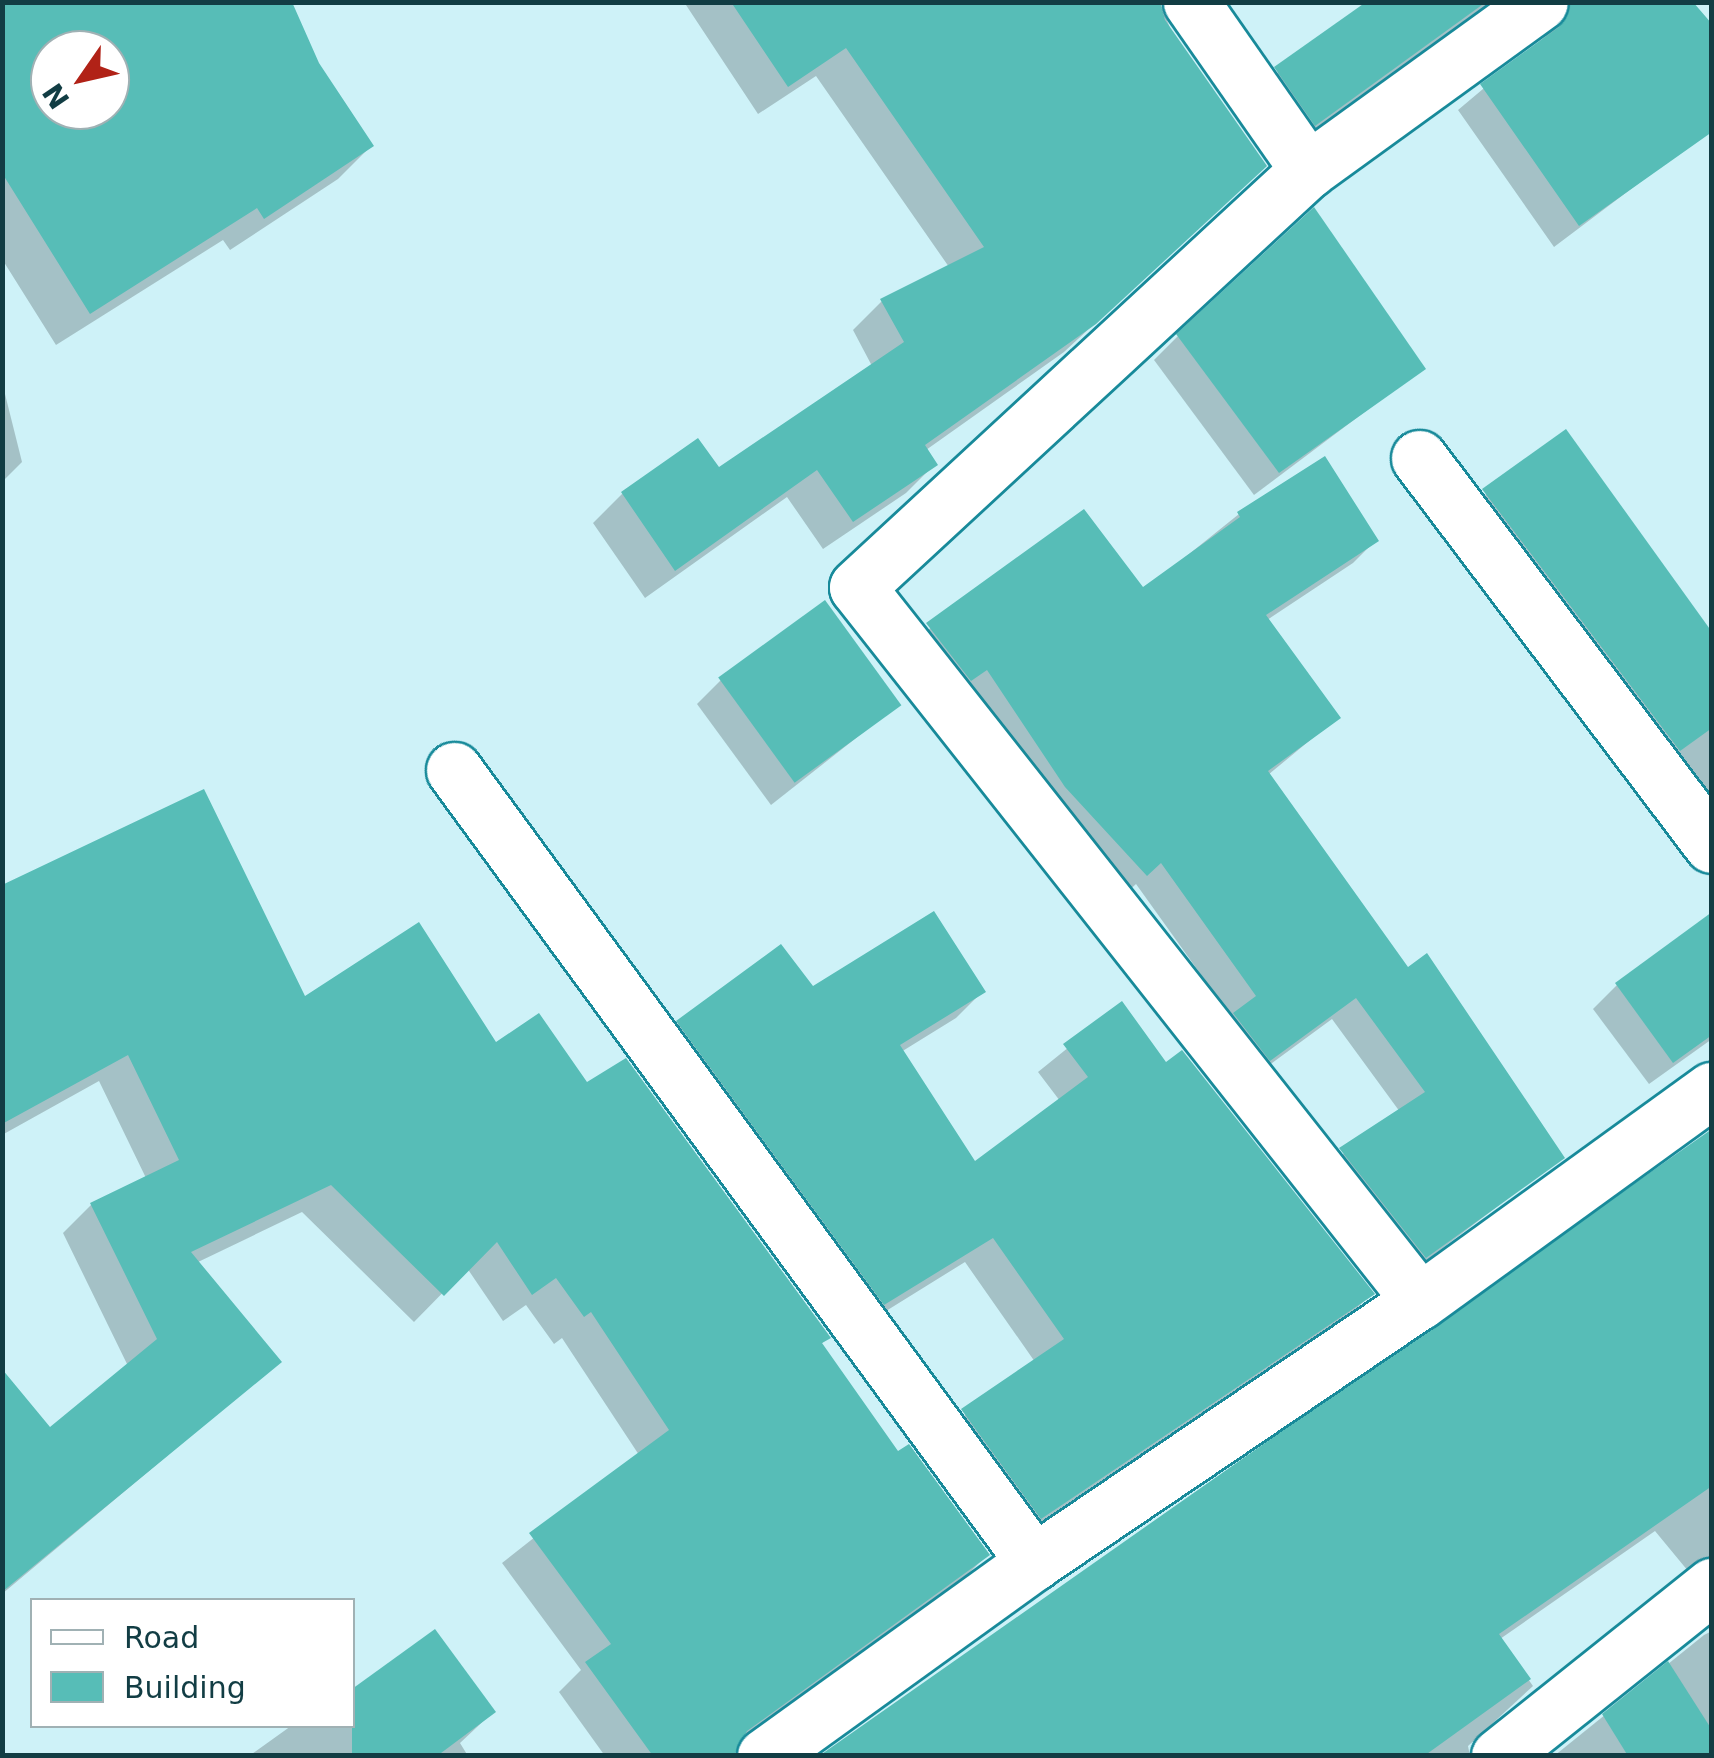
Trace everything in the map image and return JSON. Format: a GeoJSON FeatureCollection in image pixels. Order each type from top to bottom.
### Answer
{"type":"FeatureCollection","features":[{"type":"Feature","properties":{"kind":"street"},"geometry":{"type":"LineString","coordinates":[[1190,2],[1308,170]]}},
{"type":"Feature","properties":{"kind":"street"},"geometry":{"type":"LineString","coordinates":[[1420,1300],[856,587],[1308,170],[1540,2]]}},
{"type":"Feature","properties":{"kind":"street"},"geometry":{"type":"LineString","coordinates":[[1418,458],[1712,845]]}},
{"type":"Feature","properties":{"kind":"street"},"geometry":{"type":"LineString","coordinates":[[454,770],[1034,1562]]}},
{"type":"Feature","properties":{"kind":"street"},"geometry":{"type":"LineString","coordinates":[[766,1756],[1034,1562],[1420,1300],[1712,1090]]}},
{"type":"Feature","properties":{"kind":"street"},"geometry":{"type":"LineString","coordinates":[[1536,1745],[1712,1586]]}},
{"type":"Feature","properties":{"kind":"building"},"geometry":{"type":"Polygon","coordinates":[[[2,2],[292,2],[319,63],[374,146],[264,219],[257,208],[90,314],[2,173],[2,2]]]}},
{"type":"Feature","properties":{"kind":"building"},"geometry":{"type":"Polygon","coordinates":[[[731,2],[1160,2],[1165,20],[1267,166],[1096,324],[925,445],[938,465],[853,522],[817,470],[675,571],[621,492],[698,438],[719,467],[904,342],[880,299],[984,247],[846,48],[788,87],[731,2]]]}},
{"type":"Feature","properties":{"kind":"building"},"geometry":{"type":"Polygon","coordinates":[[[1366,2],[1486,2],[1315,126],[1274,67],[1366,2]]]}},
{"type":"Feature","properties":{"kind":"building"},"geometry":{"type":"Polygon","coordinates":[[[1571,2],[1693,2],[1712,24],[1712,132],[1579,226],[1480,84],[1559,27],[1571,2]]]}},
{"type":"Feature","properties":{"kind":"building"},"geometry":{"type":"Polygon","coordinates":[[[1314,207],[1426,369],[1279,473],[1176,334],[1314,207]]]}},
{"type":"Feature","properties":{"kind":"building"},"geometry":{"type":"Polygon","coordinates":[[[1566,429],[1712,632],[1712,728],[1680,751],[1482,489],[1566,429]]]}},
{"type":"Feature","properties":{"kind":"building"},"geometry":{"type":"Polygon","coordinates":[[[1325,456],[1379,541],[1266,615],[1341,718],[1268,771],[1408,967],[1427,953],[1565,1158],[1426,1258],[1339,1148],[1425,1092],[1356,998],[1270,1061],[1233,1013],[1256,996],[1161,863],[1147,876],[1065,787],[987,670],[971,681],[926,623],[1084,509],[1143,587],[1240,517],[1237,512],[1325,456]]]}},
{"type":"Feature","properties":{"kind":"building"},"geometry":{"type":"Polygon","coordinates":[[[825,600],[901,705],[795,783],[718,678],[825,600]]]}},
{"type":"Feature","properties":{"kind":"building"},"geometry":{"type":"Polygon","coordinates":[[[204,789],[305,996],[419,922],[496,1042],[539,1013],[587,1082],[626,1058],[831,1338],[822,1343],[898,1451],[909,1444],[990,1555],[747,1731],[734,1756],[653,1756],[585,1662],[611,1644],[529,1533],[669,1430],[591,1312],[584,1317],[556,1278],[532,1295],[497,1242],[444,1296],[331,1185],[191,1252],[282,1362],[2,1592],[2,1369],[50,1427],[157,1339],[90,1203],[179,1160],[128,1055],[2,1124],[2,885],[204,789]]]}},
{"type":"Feature","properties":{"kind":"building"},"geometry":{"type":"Polygon","coordinates":[[[934,911],[986,992],[900,1045],[975,1161],[1088,1077],[1063,1044],[1122,1001],[1166,1062],[1182,1050],[1375,1294],[1041,1519],[961,1409],[1064,1339],[993,1238],[884,1305],[676,1021],[781,944],[813,986],[934,911]]]}},
{"type":"Feature","properties":{"kind":"building"},"geometry":{"type":"Polygon","coordinates":[[[1712,912],[1712,1035],[1673,1063],[1615,983],[1712,912]]]}},
{"type":"Feature","properties":{"kind":"building"},"geometry":{"type":"Polygon","coordinates":[[[1712,1129],[1712,1486],[1499,1634],[1531,1679],[1424,1756],[819,1756],[1712,1129]]]}},
{"type":"Feature","properties":{"kind":"building"},"geometry":{"type":"Polygon","coordinates":[[[435,1629],[496,1712],[437,1756],[352,1756],[355,1687],[435,1629]]]}},
{"type":"Feature","properties":{"kind":"building"},"geometry":{"type":"Polygon","coordinates":[[[1668,1661],[1712,1730],[1712,1756],[1628,1756],[1602,1714],[1668,1661]]]}}]}
